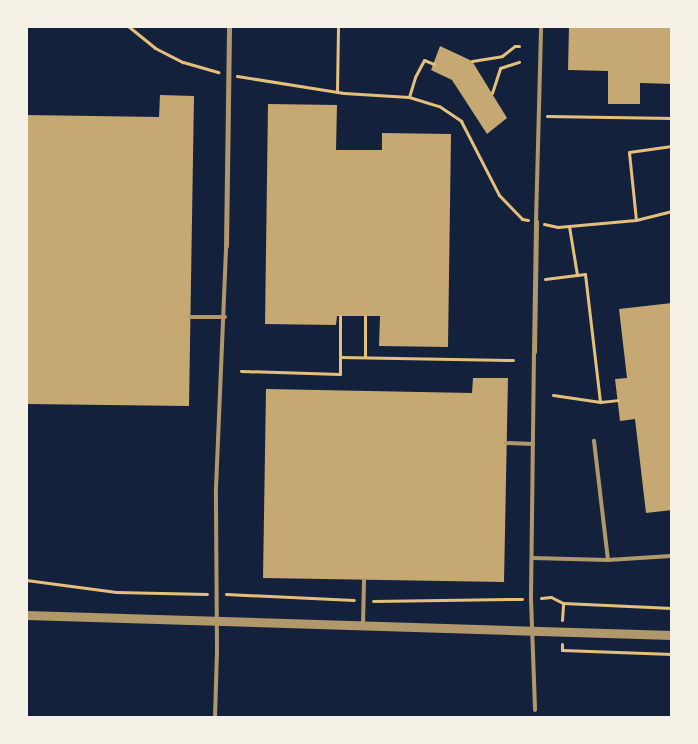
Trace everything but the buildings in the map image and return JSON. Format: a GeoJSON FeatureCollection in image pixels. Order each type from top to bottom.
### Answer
{"type":"FeatureCollection","features":[{"type":"Feature","properties":{"kind":"street"},"geometry":{"type":"LineString","coordinates":[[226,246],[229,26]]}},
{"type":"Feature","properties":{"kind":"street"},"geometry":{"type":"LineString","coordinates":[[534,352],[536,222]]}},
{"type":"Feature","properties":{"kind":"street"},"geometry":{"type":"LineString","coordinates":[[26,615],[672,635]]}},
{"type":"Feature","properties":{"kind":"lane"},"geometry":{"type":"LineString","coordinates":[[536,222],[541,26]]}},
{"type":"Feature","properties":{"kind":"lane"},"geometry":{"type":"LineString","coordinates":[[215,718],[216,488],[225,317],[226,246]]}},
{"type":"Feature","properties":{"kind":"lane"},"geometry":{"type":"LineString","coordinates":[[190,317],[225,317]]}},
{"type":"Feature","properties":{"kind":"lane"},"geometry":{"type":"LineString","coordinates":[[534,352],[532,631],[535,710]]}},
{"type":"Feature","properties":{"kind":"lane"},"geometry":{"type":"LineString","coordinates":[[594,441],[608,560]]}},
{"type":"Feature","properties":{"kind":"lane"},"geometry":{"type":"LineString","coordinates":[[506,443],[533,444]]}},
{"type":"Feature","properties":{"kind":"lane"},"geometry":{"type":"LineString","coordinates":[[532,558],[608,560],[671,556]]}},
{"type":"Feature","properties":{"kind":"lane"},"geometry":{"type":"LineString","coordinates":[[363,626],[364,580]]}},
{"type":"Feature","properties":{"kind":"path"},"geometry":{"type":"LineString","coordinates":[[128,26],[155,48],[183,62],[228,75],[337,92],[409,97],[439,106],[461,121],[499,195],[522,219],[558,227],[636,220],[672,212]]}},
{"type":"Feature","properties":{"kind":"path"},"geometry":{"type":"LineString","coordinates":[[337,92],[338,28]]}},
{"type":"Feature","properties":{"kind":"path"},"geometry":{"type":"LineString","coordinates":[[472,61],[502,56],[515,46],[519,46]]}},
{"type":"Feature","properties":{"kind":"path"},"geometry":{"type":"LineString","coordinates":[[409,97],[415,77],[424,60],[434,64]]}},
{"type":"Feature","properties":{"kind":"path"},"geometry":{"type":"LineString","coordinates":[[492,93],[500,68],[519,62]]}},
{"type":"Feature","properties":{"kind":"path"},"geometry":{"type":"LineString","coordinates":[[539,116],[672,118]]}},
{"type":"Feature","properties":{"kind":"path"},"geometry":{"type":"LineString","coordinates":[[636,220],[628,152],[672,146]]}},
{"type":"Feature","properties":{"kind":"path"},"geometry":{"type":"LineString","coordinates":[[569,226],[576,275]]}},
{"type":"Feature","properties":{"kind":"path"},"geometry":{"type":"LineString","coordinates":[[535,280],[585,274],[600,402]]}},
{"type":"Feature","properties":{"kind":"path"},"geometry":{"type":"LineString","coordinates":[[241,372],[340,374],[340,316]]}},
{"type":"Feature","properties":{"kind":"path"},"geometry":{"type":"LineString","coordinates":[[365,316],[365,357]]}},
{"type":"Feature","properties":{"kind":"path"},"geometry":{"type":"LineString","coordinates":[[340,356],[513,360]]}},
{"type":"Feature","properties":{"kind":"path"},"geometry":{"type":"LineString","coordinates":[[553,396],[600,402],[618,400]]}},
{"type":"Feature","properties":{"kind":"path"},"geometry":{"type":"LineString","coordinates":[[26,580],[116,592],[194,594]]}},
{"type":"Feature","properties":{"kind":"path"},"geometry":{"type":"LineString","coordinates":[[543,598],[551,597],[563,604],[672,608]]}},
{"type":"Feature","properties":{"kind":"path"},"geometry":{"type":"LineString","coordinates":[[562,643],[562,650],[672,654]]}}]}
